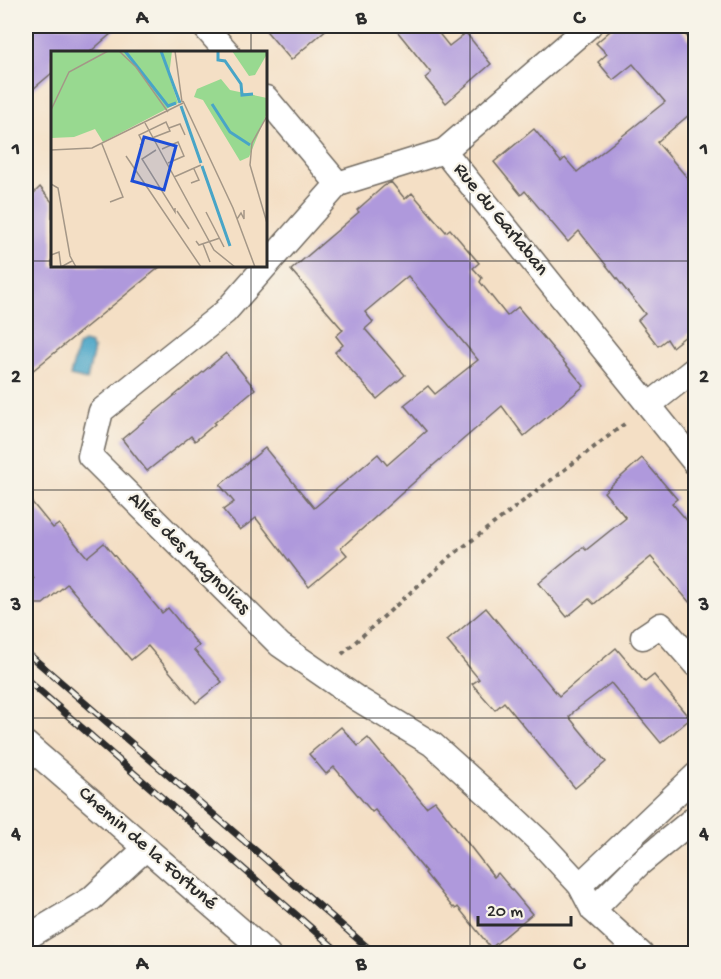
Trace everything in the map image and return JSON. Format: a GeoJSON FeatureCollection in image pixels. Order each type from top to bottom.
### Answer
{"type":"FeatureCollection","features":[{"type":"Feature","properties":{"kind":"street"},"geometry":{"type":"LineString","coordinates":[[204,26],[226,51]]}},
{"type":"Feature","properties":{"kind":"street"},"geometry":{"type":"LineString","coordinates":[[444,150],[589,26]]}},
{"type":"Feature","properties":{"kind":"street"},"geometry":{"type":"LineString","coordinates":[[267,99],[338,184]]}},
{"type":"Feature","properties":{"kind":"street","name":"Rue du Garlaban"},"geometry":{"type":"LineString","coordinates":[[338,184],[444,150],[696,464]]}},
{"type":"Feature","properties":{"kind":"street","name":"Allée des Magnolias"},"geometry":{"type":"LineString","coordinates":[[267,264],[338,184]]}},
{"type":"Feature","properties":{"kind":"street","name":"Allée des Magnolias"},"geometry":{"type":"LineString","coordinates":[[265,267],[225,312],[101,411],[90,456],[280,645],[358,699],[432,744],[509,813],[580,885],[593,910],[640,954]]}},
{"type":"Feature","properties":{"kind":"street"},"geometry":{"type":"LineString","coordinates":[[649,405],[696,368]]}},
{"type":"Feature","properties":{"kind":"street"},"geometry":{"type":"LineString","coordinates":[[643,637],[661,625],[696,665]]}},
{"type":"Feature","properties":{"kind":"street","name":"Chemin de la Fortuné"},"geometry":{"type":"LineString","coordinates":[[26,744],[268,954]]}},
{"type":"Feature","properties":{"kind":"street"},"geometry":{"type":"LineString","coordinates":[[580,885],[696,775]]}},
{"type":"Feature","properties":{"kind":"street"},"geometry":{"type":"LineString","coordinates":[[593,910],[639,864],[696,817]]}},
{"type":"Feature","properties":{"kind":"street"},"geometry":{"type":"LineString","coordinates":[[26,938],[91,899],[146,848]]}},
{"type":"Feature","properties":{"kind":"path"},"geometry":{"type":"LineString","coordinates":[[321,673],[450,557],[649,405]]}},
{"type":"Feature","properties":{"kind":"water"},"geometry":{"type":"Polygon","coordinates":[[[83,342],[91,344],[94,349],[87,380],[70,376],[78,346],[83,342]]]}},
{"type":"Feature","properties":{"kind":"building"},"geometry":{"type":"Polygon","coordinates":[[[39,26],[120,26],[91,51],[51,51],[51,74],[26,95],[26,37],[39,26]]]}},
{"type":"Feature","properties":{"kind":"building"},"geometry":{"type":"Polygon","coordinates":[[[262,26],[330,26],[291,60],[262,26]]]}},
{"type":"Feature","properties":{"kind":"building"},"geometry":{"type":"Polygon","coordinates":[[[393,26],[433,26],[449,46],[466,33],[491,64],[446,103],[425,78],[431,73],[393,26]]]}},
{"type":"Feature","properties":{"kind":"building"},"geometry":{"type":"Polygon","coordinates":[[[616,26],[677,26],[696,46],[696,109],[657,142],[696,188],[696,328],[672,347],[667,339],[658,346],[638,320],[645,314],[579,231],[568,242],[525,191],[521,195],[494,162],[534,129],[561,162],[565,158],[577,172],[665,102],[633,64],[613,80],[598,62],[607,54],[596,43],[616,26]]]}},
{"type":"Feature","properties":{"kind":"building"},"geometry":{"type":"Polygon","coordinates":[[[391,182],[405,199],[412,193],[446,232],[450,229],[479,263],[473,268],[482,278],[480,282],[507,316],[518,307],[584,386],[524,436],[502,406],[341,548],[347,555],[309,587],[256,518],[240,530],[223,510],[234,502],[220,485],[265,448],[314,508],[378,454],[387,465],[426,431],[404,405],[428,386],[435,394],[478,360],[408,276],[365,312],[373,322],[365,329],[405,375],[377,399],[335,352],[343,345],[336,336],[343,330],[291,270],[391,182]]]}},
{"type":"Feature","properties":{"kind":"building"},"geometry":{"type":"Polygon","coordinates":[[[40,187],[51,201],[51,267],[160,267],[26,376],[26,201],[40,187]]]}},
{"type":"Feature","properties":{"kind":"building"},"geometry":{"type":"Polygon","coordinates":[[[226,353],[255,389],[195,441],[191,436],[147,471],[122,439],[226,353]]]}},
{"type":"Feature","properties":{"kind":"building"},"geometry":{"type":"Polygon","coordinates":[[[642,458],[677,499],[672,503],[696,531],[696,610],[651,557],[594,604],[589,599],[567,617],[539,583],[583,547],[586,550],[626,518],[604,492],[642,458]]]}},
{"type":"Feature","properties":{"kind":"building"},"geometry":{"type":"Polygon","coordinates":[[[26,495],[53,528],[59,524],[87,557],[104,543],[162,613],[168,608],[199,646],[194,650],[222,682],[196,703],[148,646],[131,660],[67,584],[43,604],[35,604],[26,597],[26,587],[34,578],[26,568],[26,495]]]}},
{"type":"Feature","properties":{"kind":"building"},"geometry":{"type":"Polygon","coordinates":[[[486,608],[559,696],[616,648],[645,682],[654,675],[690,719],[661,743],[611,683],[569,717],[606,762],[575,788],[504,702],[495,710],[472,684],[479,679],[447,641],[486,608]]]}},
{"type":"Feature","properties":{"kind":"building"},"geometry":{"type":"Polygon","coordinates":[[[341,727],[358,746],[368,738],[426,807],[435,801],[494,877],[498,873],[532,914],[491,948],[458,907],[453,908],[375,810],[372,812],[334,767],[326,774],[309,754],[341,727]]]}},
{"type":"Feature","properties":{"kind":"railway"},"geometry":{"type":"LineString","coordinates":[[26,652],[375,954]]}},
{"type":"Feature","properties":{"kind":"railway"},"geometry":{"type":"LineString","coordinates":[[26,679],[341,954]]}}]}
